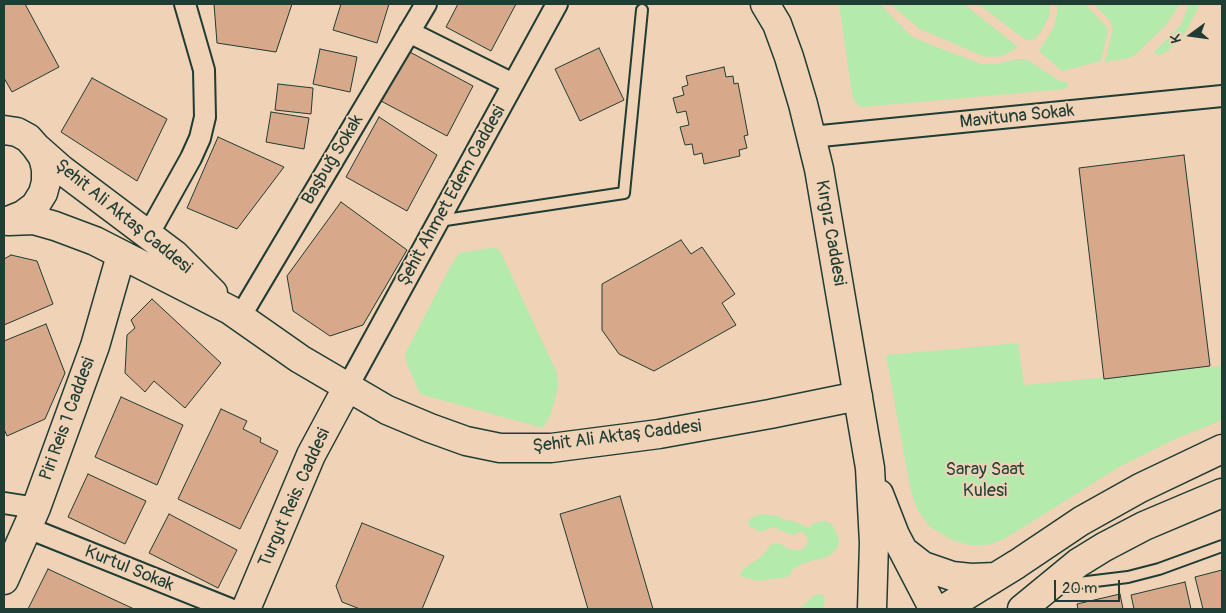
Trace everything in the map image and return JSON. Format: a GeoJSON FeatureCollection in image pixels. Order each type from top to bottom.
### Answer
{"type":"FeatureCollection","features":[{"type":"Feature","properties":{"kind":"street"},"geometry":{"type":"LineString","coordinates":[[148,234],[191,158],[200,138],[205,117],[204,70],[185,4]]}},
{"type":"Feature","properties":{"kind":"street","name":"Başbuğ Sokak"},"geometry":{"type":"LineString","coordinates":[[235,313],[426,4]]}},
{"type":"Feature","properties":{"kind":"street","name":"Şehit Ahmet Edem Caddesi"},"geometry":{"type":"LineString","coordinates":[[346,388],[556,4]]}},
{"type":"Feature","properties":{"kind":"street","name":"Kırgız Caddesi"},"geometry":{"type":"LineString","coordinates":[[766,4],[790,57],[821,179],[870,468],[874,543],[872,609]]}},
{"type":"Feature","properties":{"kind":"street"},"geometry":{"type":"LineString","coordinates":[[409,32],[513,84]]}},
{"type":"Feature","properties":{"kind":"street","name":"Mavituna Sokak"},"geometry":{"type":"LineString","coordinates":[[811,138],[1222,96]]}},
{"type":"Feature","properties":{"kind":"street","name":"Şehit Ali Aktaş Caddesi"},"geometry":{"type":"LineString","coordinates":[[4,117],[43,157],[46,169],[46,182],[43,193],[35,206],[24,215],[7,221]]}},
{"type":"Feature","properties":{"kind":"street","name":"Şehit Ali Aktaş Caddesi"},"geometry":{"type":"LineString","coordinates":[[23,138],[62,170],[175,255],[235,313]]}},
{"type":"Feature","properties":{"kind":"street","name":"Şehit Ali Aktaş Caddesi"},"geometry":{"type":"LineString","coordinates":[[7,221],[34,220],[95,241],[235,313],[300,359],[346,388],[388,410],[466,441],[500,448],[529,449],[570,446],[659,434],[752,418],[858,396]]}},
{"type":"Feature","properties":{"kind":"street","name":"Piri Reis 1 Caddesi"},"geometry":{"type":"LineString","coordinates":[[4,580],[32,518],[95,346],[121,255]]}},
{"type":"Feature","properties":{"kind":"street","name":"Turgut Reis. Caddesi"},"geometry":{"type":"LineString","coordinates":[[246,609],[311,455],[346,388]]}},
{"type":"Feature","properties":{"kind":"street"},"geometry":{"type":"LineString","coordinates":[[932,608],[996,577],[1081,521],[1140,488],[1222,449]]}},
{"type":"Feature","properties":{"kind":"street","name":"Kırgız Caddesi"},"geometry":{"type":"LineString","coordinates":[[870,468],[888,520],[932,608]]}},
{"type":"Feature","properties":{"kind":"street"},"geometry":{"type":"LineString","coordinates":[[1022,609],[1078,563],[1104,547],[1144,526],[1222,493]]}},
{"type":"Feature","properties":{"kind":"street","name":"Kurtul Sokak"},"geometry":{"type":"LineString","coordinates":[[4,503],[32,518],[230,609]]}},
{"type":"Feature","properties":{"kind":"street"},"geometry":{"type":"LineString","coordinates":[[902,550],[923,566],[952,576],[971,578],[996,577]]}},
{"type":"Feature","properties":{"kind":"lane"},"geometry":{"type":"LineString","coordinates":[[437,221],[624,193],[642,10]]}},
{"type":"Feature","properties":{"kind":"lane"},"geometry":{"type":"LineString","coordinates":[[1049,586],[1128,577],[1159,569],[1222,546]]}},
{"type":"Feature","properties":{"kind":"green space"},"geometry":{"type":"Polygon","coordinates":[[[839,4],[880,4],[913,37],[981,64],[997,64],[1017,59],[1026,59],[1060,81],[1067,82],[1068,87],[1065,89],[861,107],[855,102],[852,94],[839,4]]]}},
{"type":"Feature","properties":{"kind":"green space"},"geometry":{"type":"Polygon","coordinates":[[[890,4],[964,4],[1018,47],[1003,56],[983,56],[920,29],[890,4]]]}},
{"type":"Feature","properties":{"kind":"green space"},"geometry":{"type":"Polygon","coordinates":[[[978,4],[1049,4],[1050,9],[1049,16],[1036,38],[1026,40],[978,4]]]}},
{"type":"Feature","properties":{"kind":"green space"},"geometry":{"type":"Polygon","coordinates":[[[1057,4],[1085,4],[1105,25],[1108,31],[1101,61],[1062,71],[1039,51],[1054,27],[1057,4]]]}},
{"type":"Feature","properties":{"kind":"green space"},"geometry":{"type":"Polygon","coordinates":[[[1094,4],[1180,4],[1166,25],[1134,56],[1105,62],[1113,29],[1110,21],[1094,4]]]}},
{"type":"Feature","properties":{"kind":"green space"},"geometry":{"type":"Polygon","coordinates":[[[1189,4],[1200,4],[1186,32],[1168,51],[1160,55],[1155,54],[1154,52],[1181,25],[1189,4]]]}},
{"type":"Feature","properties":{"kind":"green space"},"geometry":{"type":"Polygon","coordinates":[[[496,248],[500,251],[557,373],[558,387],[551,414],[543,428],[420,394],[407,364],[405,354],[459,253],[496,248]]]}},
{"type":"Feature","properties":{"kind":"green space","name":"Saray Saat Kulesi"},"geometry":{"type":"Polygon","coordinates":[[[1018,343],[1024,385],[1222,366],[1222,420],[1175,439],[1119,467],[1006,538],[988,545],[969,545],[952,540],[929,526],[917,509],[910,487],[886,355],[1018,343]]]}},
{"type":"Feature","properties":{"kind":"green space"},"geometry":{"type":"Polygon","coordinates":[[[760,514],[778,516],[786,521],[790,520],[808,528],[814,523],[825,521],[830,523],[839,539],[838,546],[827,557],[804,563],[793,569],[789,576],[758,581],[740,576],[743,569],[762,556],[771,544],[781,544],[790,550],[802,550],[807,544],[808,537],[802,532],[798,532],[795,535],[773,527],[761,532],[749,526],[748,522],[751,518],[760,514]]]}},
{"type":"Feature","properties":{"kind":"green space"},"geometry":{"type":"Polygon","coordinates":[[[823,595],[825,600],[823,609],[797,609],[813,596],[823,595]]]}},
{"type":"Feature","properties":{"kind":"building"},"geometry":{"type":"Polygon","coordinates":[[[4,4],[25,4],[59,67],[12,92],[4,78],[4,4]]]}},
{"type":"Feature","properties":{"kind":"building"},"geometry":{"type":"Polygon","coordinates":[[[214,4],[292,4],[276,52],[217,43],[214,4]]]}},
{"type":"Feature","properties":{"kind":"building"},"geometry":{"type":"Polygon","coordinates":[[[341,4],[389,4],[377,43],[333,30],[341,4]]]}},
{"type":"Feature","properties":{"kind":"building"},"geometry":{"type":"Polygon","coordinates":[[[458,4],[516,4],[491,51],[446,27],[458,4]]]}},
{"type":"Feature","properties":{"kind":"building"},"geometry":{"type":"Polygon","coordinates":[[[599,48],[624,100],[580,121],[555,69],[599,48]]]}},
{"type":"Feature","properties":{"kind":"building"},"geometry":{"type":"Polygon","coordinates":[[[320,49],[357,57],[350,92],[313,84],[320,49]]]}},
{"type":"Feature","properties":{"kind":"building"},"geometry":{"type":"Polygon","coordinates":[[[408,51],[473,86],[447,136],[381,101],[408,51]]]}},
{"type":"Feature","properties":{"kind":"building"},"geometry":{"type":"Polygon","coordinates":[[[724,67],[726,77],[733,76],[734,84],[738,83],[748,135],[744,136],[747,148],[739,150],[740,156],[704,164],[702,153],[694,155],[692,144],[685,145],[680,127],[689,125],[686,111],[677,113],[673,98],[684,95],[682,87],[688,85],[686,76],[724,67]]]}},
{"type":"Feature","properties":{"kind":"building"},"geometry":{"type":"Polygon","coordinates":[[[92,78],[167,119],[137,181],[61,132],[92,78]]]}},
{"type":"Feature","properties":{"kind":"building"},"geometry":{"type":"Polygon","coordinates":[[[278,84],[313,88],[311,114],[275,110],[278,84]]]}},
{"type":"Feature","properties":{"kind":"building"},"geometry":{"type":"Polygon","coordinates":[[[271,112],[309,118],[304,149],[266,142],[271,112]]]}},
{"type":"Feature","properties":{"kind":"building"},"geometry":{"type":"Polygon","coordinates":[[[379,117],[437,155],[407,211],[346,177],[379,117]]]}},
{"type":"Feature","properties":{"kind":"building"},"geometry":{"type":"Polygon","coordinates":[[[218,137],[284,167],[237,229],[187,208],[218,137]]]}},
{"type":"Feature","properties":{"kind":"building"},"geometry":{"type":"Polygon","coordinates":[[[1184,155],[1210,366],[1104,379],[1079,168],[1184,155]]]}},
{"type":"Feature","properties":{"kind":"building"},"geometry":{"type":"Polygon","coordinates":[[[341,202],[407,250],[363,325],[330,336],[293,311],[287,276],[341,202]]]}},
{"type":"Feature","properties":{"kind":"building"},"geometry":{"type":"Polygon","coordinates":[[[681,240],[691,254],[702,247],[735,294],[722,303],[736,325],[654,371],[619,354],[602,330],[602,284],[681,240]]]}},
{"type":"Feature","properties":{"kind":"building"},"geometry":{"type":"Polygon","coordinates":[[[11,255],[37,261],[53,304],[4,325],[4,259],[11,255]]]}},
{"type":"Feature","properties":{"kind":"building"},"geometry":{"type":"Polygon","coordinates":[[[152,299],[221,363],[185,408],[154,381],[145,392],[125,373],[127,335],[135,328],[131,320],[152,299]]]}},
{"type":"Feature","properties":{"kind":"building"},"geometry":{"type":"Polygon","coordinates":[[[46,324],[65,373],[45,419],[7,436],[4,429],[4,341],[46,324]]]}},
{"type":"Feature","properties":{"kind":"building"},"geometry":{"type":"Polygon","coordinates":[[[121,397],[183,425],[157,485],[95,457],[121,397]]]}},
{"type":"Feature","properties":{"kind":"building"},"geometry":{"type":"Polygon","coordinates":[[[221,409],[247,421],[243,429],[261,438],[260,442],[278,451],[240,529],[178,499],[221,409]]]}},
{"type":"Feature","properties":{"kind":"building"},"geometry":{"type":"Polygon","coordinates":[[[88,474],[146,501],[125,544],[68,517],[88,474]]]}},
{"type":"Feature","properties":{"kind":"building"},"geometry":{"type":"Polygon","coordinates":[[[620,496],[653,609],[588,609],[560,514],[620,496]]]}},
{"type":"Feature","properties":{"kind":"building"},"geometry":{"type":"Polygon","coordinates":[[[169,514],[237,550],[218,588],[149,553],[169,514]]]}},
{"type":"Feature","properties":{"kind":"building"},"geometry":{"type":"Polygon","coordinates":[[[362,523],[444,556],[422,609],[360,609],[342,602],[336,586],[362,523]]]}},
{"type":"Feature","properties":{"kind":"building"},"geometry":{"type":"Polygon","coordinates":[[[48,569],[134,609],[28,609],[48,569]]]}},
{"type":"Feature","properties":{"kind":"building"},"geometry":{"type":"Polygon","coordinates":[[[1222,570],[1222,609],[1203,609],[1195,577],[1222,570]]]}},
{"type":"Feature","properties":{"kind":"building"},"geometry":{"type":"Polygon","coordinates":[[[1185,582],[1191,609],[1134,609],[1131,595],[1185,582]]]}},
{"type":"Feature","properties":{"kind":"building"},"geometry":{"type":"Polygon","coordinates":[[[1120,594],[1123,609],[1078,609],[1077,604],[1120,594]]]}}]}
